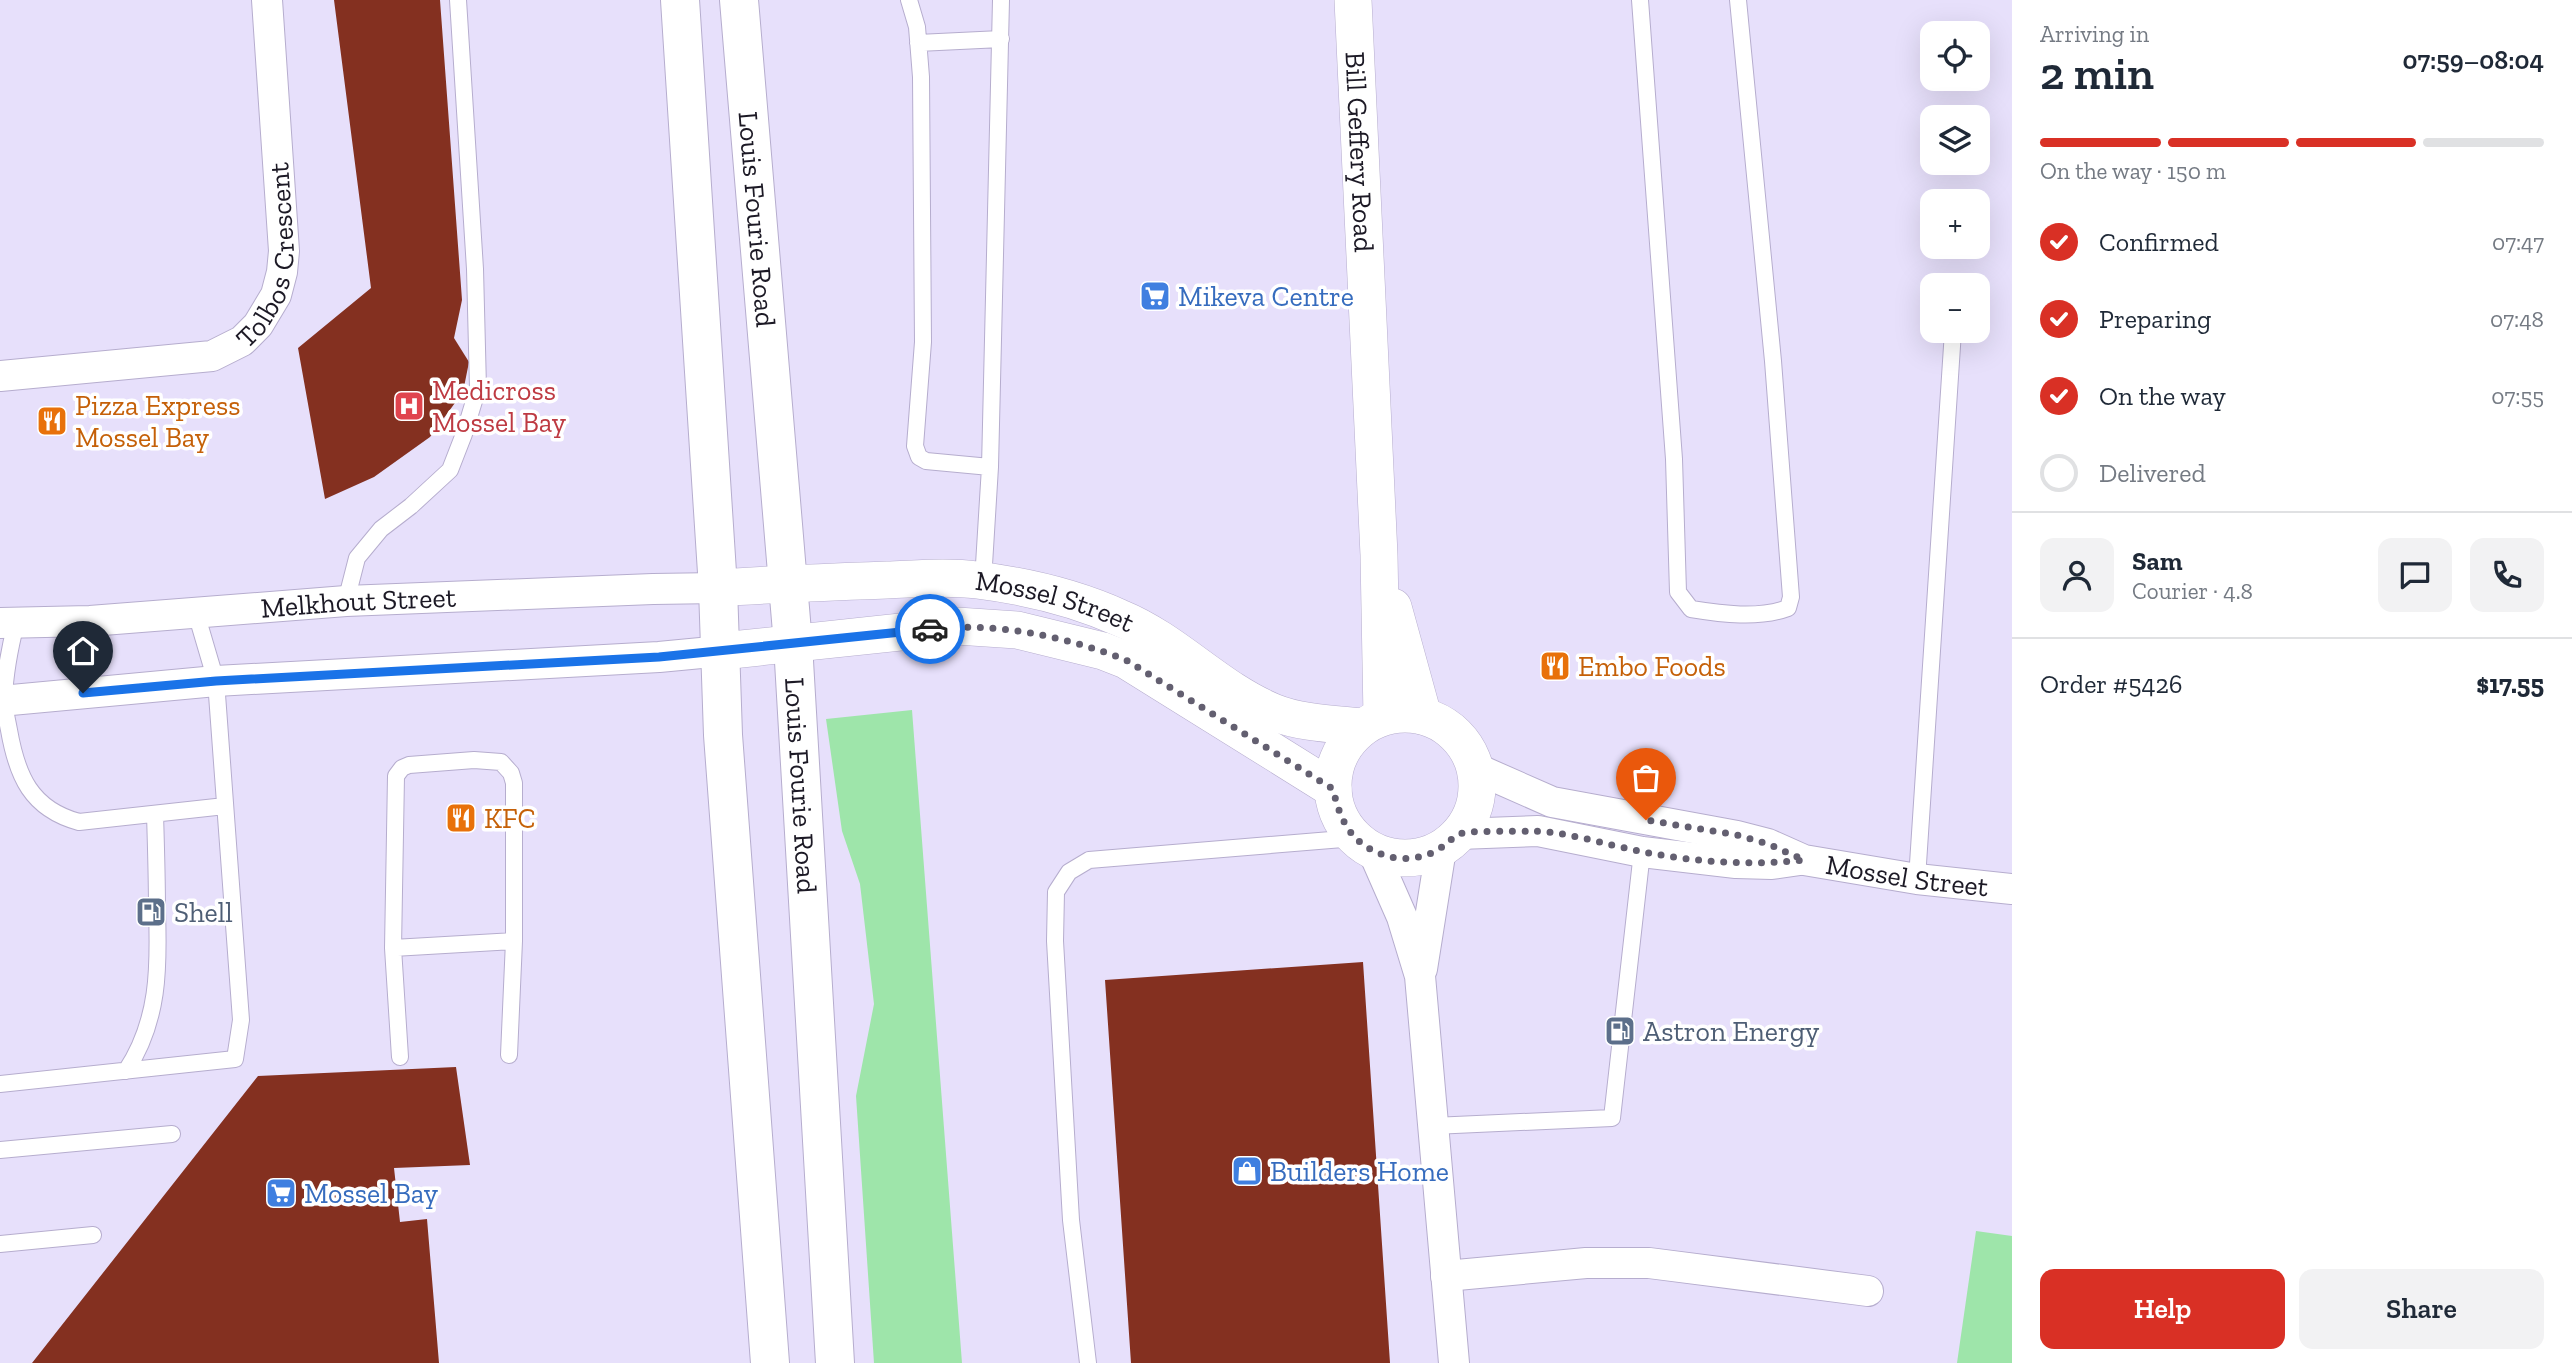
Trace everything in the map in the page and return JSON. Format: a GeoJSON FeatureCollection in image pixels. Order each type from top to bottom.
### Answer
{"type":"FeatureCollection","features":[{"type":"Feature","properties":{"kind":"main road"},"geometry":{"type":"LineString","coordinates":[[680,0],[722,651],[723,735],[770,1363]]}},
{"type":"Feature","properties":{"kind":"main road","name":"Louis Fourie Road"},"geometry":{"type":"LineString","coordinates":[[739,0],[793,644],[835,1363]]}},
{"type":"Feature","properties":{"kind":"street","name":"Tolbos Crescent"},"geometry":{"type":"LineString","coordinates":[[0,376],[212,356],[242,341],[258,325],[276,295],[284,251],[267,0]]}},
{"type":"Feature","properties":{"kind":"street","name":"Bill Geffery Road"},"geometry":{"type":"LineString","coordinates":[[1353,0],[1379,555],[1372,722]]}},
{"type":"Feature","properties":{"kind":"street","name":"Bill Geffery Road"},"geometry":{"type":"LineString","coordinates":[[1379,555],[1423,716]]}},
{"type":"Feature","properties":{"kind":"street","name":"Mossel Street"},"geometry":{"type":"LineString","coordinates":[[718,588],[935,579],[1017,586],[1081,603],[1121,618],[1153,635],[1247,699],[1276,713],[1314,722],[1372,722]]}},
{"type":"Feature","properties":{"kind":"street","name":"Melkhout Street"},"geometry":{"type":"LineString","coordinates":[[8,623],[90,621],[346,601],[718,588]]}},
{"type":"Feature","properties":{"kind":"street","name":"Mossel Street"},"geometry":{"type":"LineString","coordinates":[[722,651],[957,626],[1017,631],[1103,651],[1126,660],[1333,789]]}},
{"type":"Feature","properties":{"kind":"street"},"geometry":{"type":"LineString","coordinates":[[2,701],[216,681],[659,657],[722,651]]}},
{"type":"Feature","properties":{"kind":"street"},"geometry":{"type":"LineString","coordinates":[[1420,976],[1450,841],[1472,814],[1477,791],[1475,768],[1468,750],[1456,735],[1441,723],[1405,713],[1372,722],[1343,749],[1337,761],[1333,789],[1339,816],[1364,845],[1402,917],[1420,976],[1454,1363]]}},
{"type":"Feature","properties":{"kind":"street"},"geometry":{"type":"LineString","coordinates":[[1475,768],[1552,802],[1737,835],[1768,844],[1804,860]]}},
{"type":"Feature","properties":{"kind":"street"},"geometry":{"type":"LineString","coordinates":[[1364,845],[1395,858],[1419,857],[1450,841],[1538,831],[1642,852],[1736,863],[1772,864],[1804,860]]}},
{"type":"Feature","properties":{"kind":"street","name":"Mossel Street"},"geometry":{"type":"LineString","coordinates":[[1804,860],[1917,879],[2012,889]]}},
{"type":"Feature","properties":{"kind":"street"},"geometry":{"type":"LineString","coordinates":[[1446,1276],[1586,1264],[1648,1263],[1868,1291]]}},
{"type":"Feature","properties":{"kind":"lane"},"geometry":{"type":"LineString","coordinates":[[346,601],[357,558],[381,529],[450,470],[478,388],[475,268],[458,0]]}},
{"type":"Feature","properties":{"kind":"lane"},"geometry":{"type":"LineString","coordinates":[[909,0],[917,27],[921,77],[923,342],[915,446],[919,457],[926,461],[989,467]]}},
{"type":"Feature","properties":{"kind":"lane"},"geometry":{"type":"LineString","coordinates":[[983,581],[989,467],[1001,0]]}},
{"type":"Feature","properties":{"kind":"lane"},"geometry":{"type":"LineString","coordinates":[[1640,0],[1674,459],[1678,592],[1691,609],[1724,614],[1774,613],[1788,608],[1791,597],[1773,361],[1738,0]]}},
{"type":"Feature","properties":{"kind":"lane"},"geometry":{"type":"LineString","coordinates":[[918,43],[1001,39]]}},
{"type":"Feature","properties":{"kind":"lane"},"geometry":{"type":"LineString","coordinates":[[1917,879],[1951,343]]}},
{"type":"Feature","properties":{"kind":"lane"},"geometry":{"type":"LineString","coordinates":[[0,1084],[235,1059],[241,1020],[216,681],[196,613]]}},
{"type":"Feature","properties":{"kind":"lane"},"geometry":{"type":"LineString","coordinates":[[8,623],[8,655],[2,701],[13,755],[23,779],[41,805],[60,817],[79,822],[225,806]]}},
{"type":"Feature","properties":{"kind":"lane"},"geometry":{"type":"LineString","coordinates":[[400,1057],[393,948],[396,776],[402,768],[409,765],[474,760],[501,762],[511,773],[514,783],[514,941],[509,1055]]}},
{"type":"Feature","properties":{"kind":"lane"},"geometry":{"type":"LineString","coordinates":[[126,1071],[138,1053],[156,999],[159,967],[155,814]]}},
{"type":"Feature","properties":{"kind":"lane"},"geometry":{"type":"LineString","coordinates":[[1088,1363],[1071,1220],[1055,941],[1056,892],[1069,872],[1089,860],[1364,845]]}},
{"type":"Feature","properties":{"kind":"lane"},"geometry":{"type":"LineString","coordinates":[[1433,1126],[1612,1118],[1642,852]]}},
{"type":"Feature","properties":{"kind":"lane"},"geometry":{"type":"LineString","coordinates":[[393,948],[514,941]]}},
{"type":"Feature","properties":{"kind":"lane"},"geometry":{"type":"LineString","coordinates":[[0,1150],[172,1134]]}},
{"type":"Feature","properties":{"kind":"lane"},"geometry":{"type":"LineString","coordinates":[[0,1244],[93,1235]]}},
{"type":"Feature","properties":{"kind":"green space"},"geometry":{"type":"Polygon","coordinates":[[[912,710],[962,1363],[874,1363],[856,1096],[874,1004],[860,884],[842,831],[826,719],[912,710]]]}},
{"type":"Feature","properties":{"kind":"green space"},"geometry":{"type":"Polygon","coordinates":[[[1976,1231],[2012,1236],[2012,1363],[1957,1363],[1976,1231]]]}},
{"type":"Feature","properties":{"kind":"building"},"geometry":{"type":"Polygon","coordinates":[[[334,0],[440,0],[462,300],[454,338],[469,362],[463,392],[430,437],[374,477],[325,499],[298,348],[371,288],[334,0]]]}},
{"type":"Feature","properties":{"kind":"building","name":"Builders Home"},"geometry":{"type":"Polygon","coordinates":[[[1363,962],[1390,1363],[1131,1363],[1105,980],[1363,962]]]}},
{"type":"Feature","properties":{"kind":"building","name":"Mossel Bay"},"geometry":{"type":"Polygon","coordinates":[[[456,1067],[470,1165],[394,1168],[400,1222],[427,1219],[439,1363],[32,1363],[258,1076],[456,1067]]]}},
{"type":"Feature","properties":{"kind":"way so far"},"geometry":{"type":"LineString","coordinates":[[930,629],[957,626],[1017,631],[1103,651],[1126,660],[1333,789],[1339,816],[1355,838],[1373,851],[1395,858],[1419,857],[1440,849],[1459,834],[1538,831],[1642,852],[1736,863],[1772,864],[1804,860],[1768,844],[1737,835],[1646,820]]}},
{"type":"Feature","properties":{"kind":"place","name":"Mikeva Centre"},"geometry":{"type":"Point","coordinates":[1155,296]}},
{"type":"Feature","properties":{"kind":"place","name":"Medicross Mossel Bay"},"geometry":{"type":"Point","coordinates":[409,406]}},
{"type":"Feature","properties":{"kind":"place","name":"Pizza Express Mossel Bay"},"geometry":{"type":"Point","coordinates":[52,421]}},
{"type":"Feature","properties":{"kind":"place","name":"Embo Foods"},"geometry":{"type":"Point","coordinates":[1555,666]}},
{"type":"Feature","properties":{"kind":"place","name":"KFC"},"geometry":{"type":"Point","coordinates":[461,818]}},
{"type":"Feature","properties":{"kind":"place","name":"Shell"},"geometry":{"type":"Point","coordinates":[151,912]}},
{"type":"Feature","properties":{"kind":"place","name":"Astron Energy"},"geometry":{"type":"Point","coordinates":[1620,1031]}},
{"type":"Feature","properties":{"kind":"place","name":"Builders Home"},"geometry":{"type":"Point","coordinates":[1247,1171]}},
{"type":"Feature","properties":{"kind":"place","name":"Mossel Bay"},"geometry":{"type":"Point","coordinates":[281,1193]}},
{"type":"Feature","properties":{"kind":"route"},"geometry":{"type":"LineString","coordinates":[[83,693],[216,681],[659,657],[930,629]]}}]}
